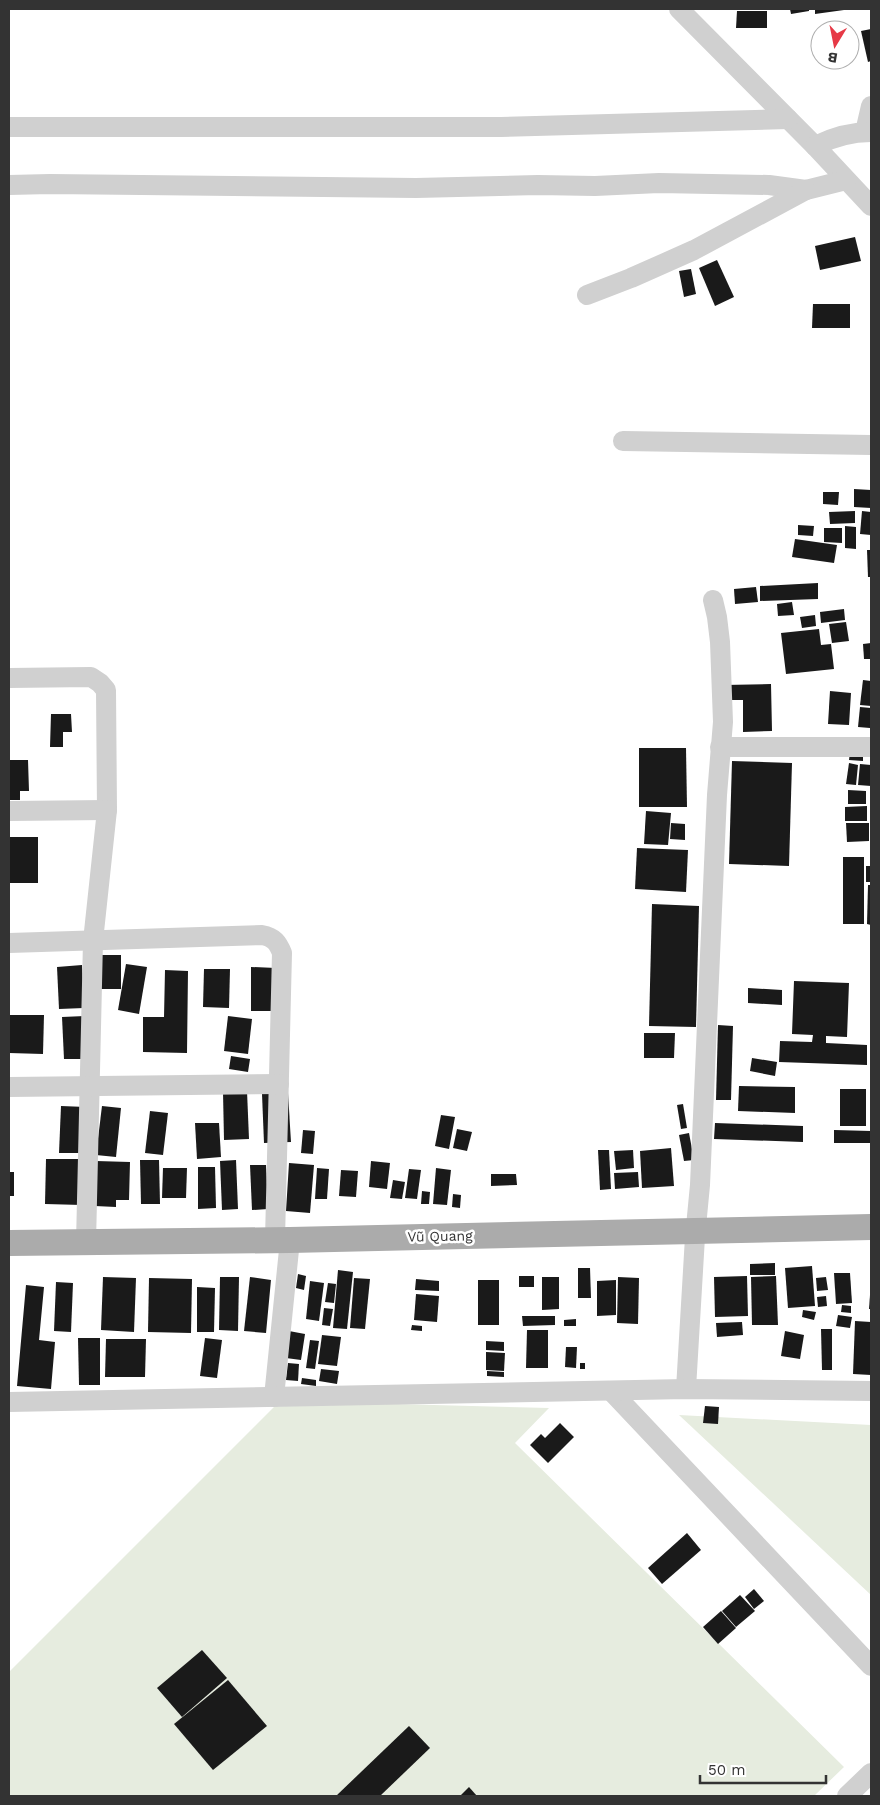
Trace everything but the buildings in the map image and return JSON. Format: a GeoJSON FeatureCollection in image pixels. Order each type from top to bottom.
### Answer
{"type":"FeatureCollection","features":[{"type":"Feature","properties":{"kind":"main road","name":"Vũ Quang"},"geometry":{"type":"LineString","coordinates":[[9,1243],[871,1227]]}},
{"type":"Feature","properties":{"kind":"street"},"geometry":{"type":"LineString","coordinates":[[684,11],[871,206]]}},
{"type":"Feature","properties":{"kind":"street"},"geometry":{"type":"LineString","coordinates":[[815,146],[831,138],[868,132],[871,106]]}},
{"type":"Feature","properties":{"kind":"street"},"geometry":{"type":"LineString","coordinates":[[9,127],[502,127],[788,119]]}},
{"type":"Feature","properties":{"kind":"street"},"geometry":{"type":"LineString","coordinates":[[587,295],[694,250],[806,190],[846,180]]}},
{"type":"Feature","properties":{"kind":"street"},"geometry":{"type":"LineString","coordinates":[[9,185],[416,188],[538,185],[595,186],[659,183],[769,185],[806,190]]}},
{"type":"Feature","properties":{"kind":"street"},"geometry":{"type":"LineString","coordinates":[[624,442],[871,445]]}},
{"type":"Feature","properties":{"kind":"street"},"geometry":{"type":"LineString","coordinates":[[686,1389],[700,1185],[705,1041],[720,747],[723,722],[722,670],[717,617],[713,600]]}},
{"type":"Feature","properties":{"kind":"street"},"geometry":{"type":"LineString","coordinates":[[9,678],[91,677],[106,690],[107,810],[93,941],[86,1243]]}},
{"type":"Feature","properties":{"kind":"street"},"geometry":{"type":"LineString","coordinates":[[720,747],[871,747]]}},
{"type":"Feature","properties":{"kind":"street"},"geometry":{"type":"LineString","coordinates":[[9,811],[107,810]]}},
{"type":"Feature","properties":{"kind":"street"},"geometry":{"type":"LineString","coordinates":[[9,944],[262,935],[275,940],[282,953],[279,1084],[282,1239],[274,1397]]}},
{"type":"Feature","properties":{"kind":"street"},"geometry":{"type":"LineString","coordinates":[[9,1087],[279,1084]]}},
{"type":"Feature","properties":{"kind":"street"},"geometry":{"type":"LineString","coordinates":[[9,1402],[686,1389],[871,1391]]}},
{"type":"Feature","properties":{"kind":"street"},"geometry":{"type":"LineString","coordinates":[[611,1391],[871,1666]]}},
{"type":"Feature","properties":{"kind":"street"},"geometry":{"type":"LineString","coordinates":[[847,1796],[871,1773]]}},
{"type":"Feature","properties":{"kind":"shaded area"},"geometry":{"type":"Polygon","coordinates":[[[280,1401],[549,1408],[515,1443],[844,1767],[814,1796],[9,1796],[9,1672],[280,1401]]]}},
{"type":"Feature","properties":{"kind":"shaded area"},"geometry":{"type":"Polygon","coordinates":[[[679,1415],[871,1425],[871,1595],[679,1415]]]}}]}
